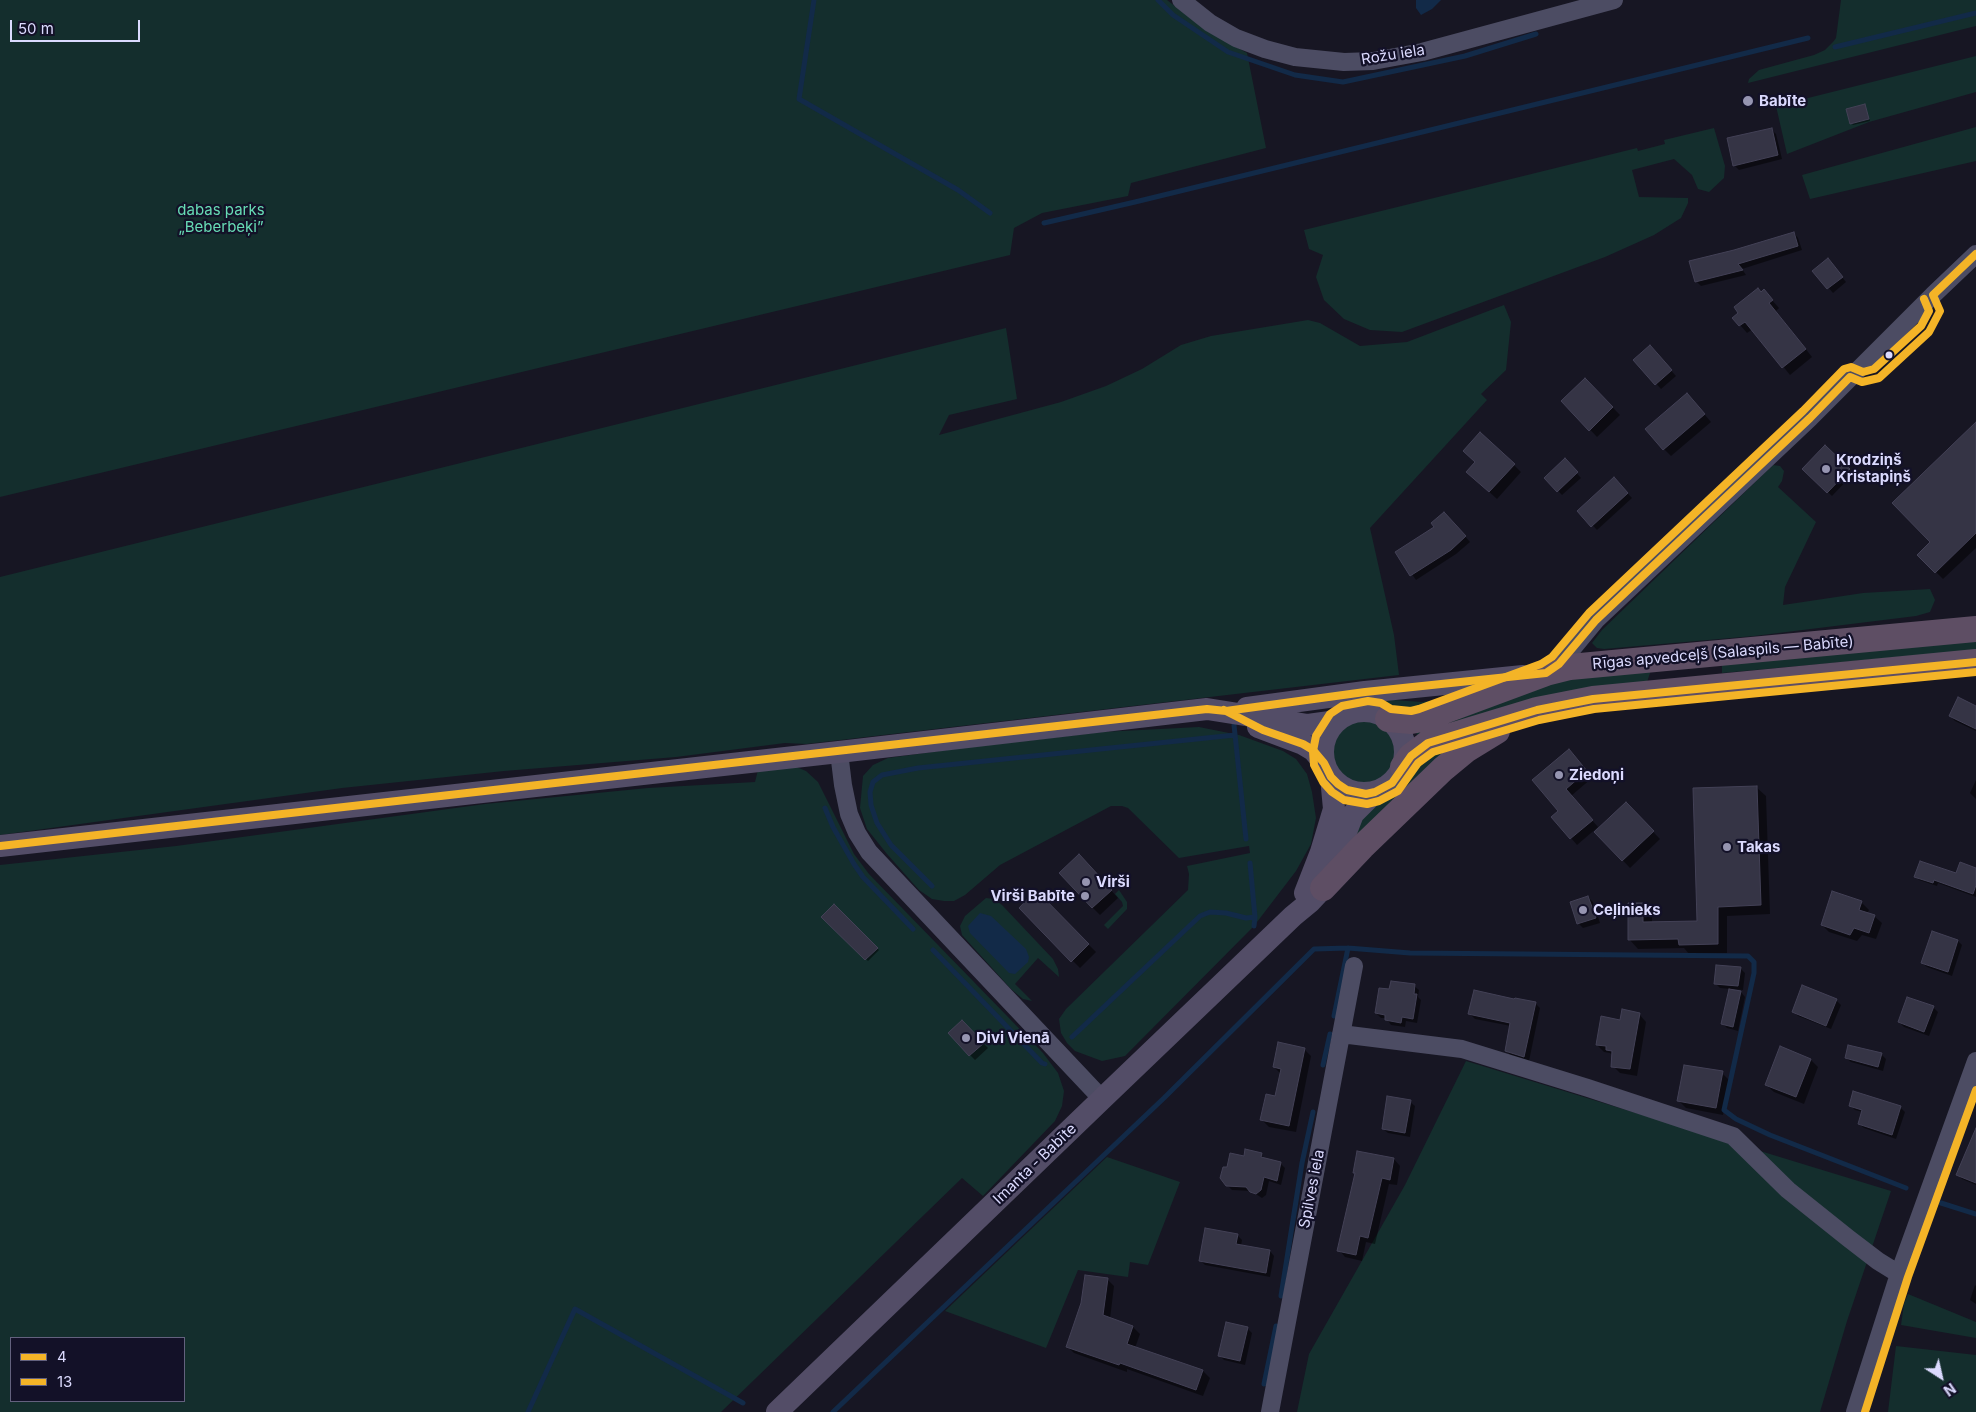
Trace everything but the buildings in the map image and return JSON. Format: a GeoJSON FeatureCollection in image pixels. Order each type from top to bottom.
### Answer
{"type":"FeatureCollection","features":[{"type":"Feature","properties":{"kind":"highway","name":"Rīgas apvedceļš (Salaspils — Babīte)"},"geometry":{"type":"LineString","coordinates":[[1388,718],[1411,721],[1422,719],[1546,673],[1570,667],[1976,629]]}},
{"type":"Feature","properties":{"kind":"highway"},"geometry":{"type":"LineString","coordinates":[[1403,767],[1411,756],[1428,743],[1537,710],[1593,699],[1976,662]]}},
{"type":"Feature","properties":{"kind":"highway"},"geometry":{"type":"LineString","coordinates":[[1323,888],[1368,840],[1443,769],[1488,736],[1537,710]]}},
{"type":"Feature","properties":{"kind":"main road"},"geometry":{"type":"LineString","coordinates":[[1226,711],[1365,692],[1546,673]]}},
{"type":"Feature","properties":{"kind":"main road"},"geometry":{"type":"LineString","coordinates":[[0,846],[1207,709],[1308,725],[1337,721]]}},
{"type":"Feature","properties":{"kind":"main road"},"geometry":{"type":"LineString","coordinates":[[1226,711],[1264,730],[1303,744],[1313,750],[1328,770],[1347,790],[1356,793],[1375,792],[1392,783],[1403,767],[1406,756],[1404,740],[1396,726],[1388,718],[1378,713],[1357,712],[1346,715],[1337,721],[1325,740],[1323,752],[1328,770]]}},
{"type":"Feature","properties":{"kind":"main road","name":"Imanta - Babīte"},"geometry":{"type":"LineString","coordinates":[[1293,916],[1321,852],[1334,809],[1328,770]]}},
{"type":"Feature","properties":{"kind":"main road","name":"Imanta - Babīte"},"geometry":{"type":"LineString","coordinates":[[777,1412],[1293,916],[1310,902],[1323,888],[1353,814],[1375,792]]}},
{"type":"Feature","properties":{"kind":"street","name":"Rožu iela"},"geometry":{"type":"LineString","coordinates":[[1181,0],[1210,22],[1236,38],[1265,49],[1295,57],[1344,62],[1373,61],[1422,52],[1614,0]]}},
{"type":"Feature","properties":{"kind":"street"},"geometry":{"type":"LineString","coordinates":[[1546,673],[1567,655],[1596,620],[1810,418],[1976,254]]}},
{"type":"Feature","properties":{"kind":"street"},"geometry":{"type":"LineString","coordinates":[[839,752],[849,814],[857,833],[869,852],[1102,1099]]}},
{"type":"Feature","properties":{"kind":"street","name":"Spilves iela"},"geometry":{"type":"LineString","coordinates":[[1270,1412],[1354,966]]}},
{"type":"Feature","properties":{"kind":"street"},"geometry":{"type":"LineString","coordinates":[[1341,1034],[1462,1049],[1733,1136],[1788,1190],[1856,1244],[1899,1274]]}},
{"type":"Feature","properties":{"kind":"street"},"geometry":{"type":"LineString","coordinates":[[1855,1412],[1899,1274],[1976,1060]]}},
{"type":"Feature","properties":{"kind":"green space","name":"dabas parks „Beberbeķi”"},"geometry":{"type":"Polygon","coordinates":[[[0,0],[1167,0],[1207,31],[1247,53],[1266,148],[1131,183],[1128,196],[1042,213],[1014,228],[1010,255],[0,497],[0,0]]]}},
{"type":"Feature","properties":{"kind":"green space"},"geometry":{"type":"Polygon","coordinates":[[[1841,0],[1976,0],[1976,26],[1748,83],[1749,79],[1759,70],[1814,55],[1825,50],[1836,38],[1841,0]]]}},
{"type":"Feature","properties":{"kind":"green space"},"geometry":{"type":"Polygon","coordinates":[[[1976,56],[1976,92],[1869,122],[1787,154],[1776,106],[1976,56]]]}},
{"type":"Feature","properties":{"kind":"green space"},"geometry":{"type":"Polygon","coordinates":[[[1976,127],[1976,161],[1810,199],[1802,175],[1976,127]]]}},
{"type":"Feature","properties":{"kind":"green space"},"geometry":{"type":"Polygon","coordinates":[[[1714,128],[1725,166],[1724,178],[1709,192],[1698,189],[1692,175],[1674,159],[1632,170],[1639,197],[1688,198],[1688,203],[1681,218],[1654,235],[1605,257],[1402,332],[1370,330],[1344,319],[1324,300],[1316,277],[1323,255],[1309,249],[1304,230],[1637,148],[1638,151],[1665,144],[1664,140],[1714,128]]]}},
{"type":"Feature","properties":{"kind":"green space"},"geometry":{"type":"Polygon","coordinates":[[[1504,305],[1511,322],[1506,370],[1481,394],[1487,400],[1370,528],[1394,635],[1399,675],[806,744],[785,743],[676,757],[504,771],[342,788],[0,835],[0,577],[1006,328],[1017,399],[949,415],[939,435],[1061,402],[1106,386],[1142,369],[1181,345],[1211,336],[1308,320],[1320,323],[1360,346],[1407,342],[1504,305]]]}},
{"type":"Feature","properties":{"kind":"green space"},"geometry":{"type":"Polygon","coordinates":[[[1773,465],[1780,466],[1784,471],[1782,481],[1778,487],[1816,522],[1785,587],[1783,605],[1863,593],[1930,589],[1935,600],[1930,612],[1916,616],[1754,636],[1604,649],[1597,648],[1592,643],[1602,630],[1773,465]]]}},
{"type":"Feature","properties":{"kind":"green space"},"geometry":{"type":"Polygon","coordinates":[[[1976,640],[1976,650],[1722,673],[1722,665],[1976,640]]]}},
{"type":"Feature","properties":{"kind":"green space"},"geometry":{"type":"Polygon","coordinates":[[[1651,670],[1647,682],[1417,735],[1416,731],[1553,683],[1591,676],[1651,670]]]}},
{"type":"Feature","properties":{"kind":"green space"},"geometry":{"type":"Polygon","coordinates":[[[1441,699],[1404,713],[1378,700],[1422,702],[1441,699]]]}},
{"type":"Feature","properties":{"kind":"green space"},"geometry":{"type":"Polygon","coordinates":[[[1364,717],[1377,720],[1389,727],[1396,739],[1399,752],[1396,765],[1389,777],[1377,784],[1364,787],[1351,784],[1339,777],[1332,765],[1329,752],[1332,739],[1339,727],[1351,720],[1364,717]]]}},
{"type":"Feature","properties":{"kind":"green space"},"geometry":{"type":"Polygon","coordinates":[[[1199,727],[1239,735],[1283,751],[1296,759],[1307,774],[1312,792],[1316,818],[1311,844],[1296,871],[1254,926],[1125,1056],[1102,1061],[1075,1051],[1061,1033],[1059,1019],[1066,1009],[1188,890],[1189,874],[1187,866],[1250,853],[1249,846],[1179,858],[1128,808],[1111,806],[1000,865],[965,895],[954,901],[944,901],[932,899],[919,890],[867,829],[860,808],[863,776],[873,765],[888,758],[1102,732],[1199,727]]]}},
{"type":"Feature","properties":{"kind":"green space"},"geometry":{"type":"Polygon","coordinates":[[[1466,737],[1340,864],[1358,817],[1403,791],[1415,772],[1416,765],[1466,737]]]}},
{"type":"Feature","properties":{"kind":"green space"},"geometry":{"type":"Polygon","coordinates":[[[794,766],[806,771],[818,782],[854,854],[869,874],[1043,1053],[1058,1073],[1064,1091],[1062,1106],[1055,1121],[983,1196],[962,1178],[721,1412],[0,1412],[0,865],[176,846],[485,804],[648,788],[755,782],[758,770],[794,766]]]}},
{"type":"Feature","properties":{"kind":"green space"},"geometry":{"type":"Polygon","coordinates":[[[1119,890],[1127,902],[1127,909],[1108,929],[1104,925],[1123,906],[1115,894],[1119,890]]]}},
{"type":"Feature","properties":{"kind":"green space"},"geometry":{"type":"Polygon","coordinates":[[[986,898],[994,899],[1002,905],[1053,959],[1058,969],[1059,977],[1038,958],[1015,984],[1032,1001],[1023,999],[1011,989],[962,935],[960,926],[965,916],[986,898]]]}},
{"type":"Feature","properties":{"kind":"green space"},"geometry":{"type":"Polygon","coordinates":[[[1466,1061],[1891,1191],[1847,1321],[1820,1412],[1297,1412],[1309,1354],[1405,1185],[1466,1061]]]}},
{"type":"Feature","properties":{"kind":"green space"},"geometry":{"type":"Polygon","coordinates":[[[1107,1157],[1180,1182],[1148,1265],[1130,1262],[1128,1277],[1078,1270],[1046,1348],[945,1311],[1107,1157]]]}},
{"type":"Feature","properties":{"kind":"green space"},"geometry":{"type":"Polygon","coordinates":[[[1908,1294],[1976,1322],[1976,1338],[1901,1325],[1904,1304],[1908,1294]]]}},
{"type":"Feature","properties":{"kind":"green space"},"geometry":{"type":"Polygon","coordinates":[[[1896,1346],[1976,1355],[1976,1412],[1888,1412],[1896,1346]]]}},
{"type":"Feature","properties":{"kind":"water"},"geometry":{"type":"Polygon","coordinates":[[[1416,0],[1441,0],[1432,9],[1421,15],[1416,8],[1416,0]]]}},
{"type":"Feature","properties":{"kind":"water"},"geometry":{"type":"Polygon","coordinates":[[[980,913],[991,916],[1026,949],[1029,957],[1028,962],[1015,974],[1009,973],[970,933],[968,926],[980,913]]]}},
{"type":"Feature","properties":{"kind":"waterway"},"geometry":{"type":"LineString","coordinates":[[814,0],[799,99],[958,190],[990,213]]}},
{"type":"Feature","properties":{"kind":"waterway"},"geometry":{"type":"LineString","coordinates":[[1158,0],[1173,15],[1228,52],[1295,75],[1343,82],[1465,56],[1536,34]]}},
{"type":"Feature","properties":{"kind":"waterway"},"geometry":{"type":"LineString","coordinates":[[1835,47],[1976,13]]}},
{"type":"Feature","properties":{"kind":"waterway"},"geometry":{"type":"LineString","coordinates":[[1044,223],[1808,38]]}},
{"type":"Feature","properties":{"kind":"waterway"},"geometry":{"type":"LineString","coordinates":[[1234,725],[1246,839]]}},
{"type":"Feature","properties":{"kind":"waterway"},"geometry":{"type":"LineString","coordinates":[[932,886],[891,845],[877,823],[871,805],[870,792],[873,782],[882,775],[918,768],[1235,735]]}},
{"type":"Feature","properties":{"kind":"waterway"},"geometry":{"type":"LineString","coordinates":[[825,808],[833,827],[863,877],[913,929]]}},
{"type":"Feature","properties":{"kind":"waterway"},"geometry":{"type":"LineString","coordinates":[[1250,863],[1255,917],[1254,926]]}},
{"type":"Feature","properties":{"kind":"waterway"},"geometry":{"type":"LineString","coordinates":[[1072,1037],[1200,916],[1210,912],[1226,913],[1246,918],[1255,917]]}},
{"type":"Feature","properties":{"kind":"waterway"},"geometry":{"type":"LineString","coordinates":[[1334,1016],[1348,948]]}},
{"type":"Feature","properties":{"kind":"waterway"},"geometry":{"type":"LineString","coordinates":[[833,1412],[1164,1098],[1314,949],[1348,948],[1410,953],[1748,956],[1754,962],[1754,973],[1724,1110],[1736,1119],[1770,1135],[1906,1188]]}},
{"type":"Feature","properties":{"kind":"waterway"},"geometry":{"type":"LineString","coordinates":[[933,950],[1045,1064]]}},
{"type":"Feature","properties":{"kind":"waterway"},"geometry":{"type":"LineString","coordinates":[[1323,1065],[1330,1034]]}},
{"type":"Feature","properties":{"kind":"waterway"},"geometry":{"type":"LineString","coordinates":[[1281,1296],[1302,1163],[1313,1112]]}},
{"type":"Feature","properties":{"kind":"waterway"},"geometry":{"type":"LineString","coordinates":[[1941,1203],[1976,1214]]}},
{"type":"Feature","properties":{"kind":"waterway"},"geometry":{"type":"LineString","coordinates":[[528,1412],[575,1309],[743,1403]]}},
{"type":"Feature","properties":{"kind":"waterway"},"geometry":{"type":"LineString","coordinates":[[1264,1384],[1276,1326]]}},
{"type":"Feature","properties":{"kind":"transit line","name":"4"},"geometry":{"type":"LineString","coordinates":[[0,846],[1207,709],[1226,711],[1365,692],[1546,673],[1559,664],[1596,620],[1810,418],[1850,377],[1862,382],[1879,378],[1929,332],[1940,311],[1933,295],[1976,254]]}},
{"type":"Feature","properties":{"kind":"transit line","name":"13"},"geometry":{"type":"LineString","coordinates":[[1924,299],[1929,311],[1921,326],[1874,369],[1863,372],[1851,367],[1844,369],[1803,411],[1589,613],[1552,657],[1541,664],[1411,711],[1391,709],[1381,703],[1368,701],[1342,706],[1330,714],[1316,736],[1313,751],[1314,765],[1323,782],[1332,792],[1344,800],[1367,804],[1379,801],[1398,791],[1418,763],[1433,752],[1539,720],[1594,709],[1976,672]]}},
{"type":"Feature","properties":{"kind":"transit line","name":"4"},"geometry":{"type":"LineString","coordinates":[[1224,710],[1263,730],[1303,744],[1313,750],[1338,784],[1347,790],[1366,794],[1375,792],[1392,783],[1411,756],[1428,743],[1537,710],[1593,699],[1976,662]]}},
{"type":"Feature","properties":{"kind":"transit line","name":"13"},"geometry":{"type":"LineString","coordinates":[[1865,1412],[1908,1277],[1976,1090]]}},
{"type":"Feature","properties":{"kind":"place","name":"Babīte"},"geometry":{"type":"Point","coordinates":[1748,101]}},
{"type":"Feature","properties":{"kind":"place","name":"Krodziņš Kristapiņš"},"geometry":{"type":"Point","coordinates":[1826,469]}},
{"type":"Feature","properties":{"kind":"place","name":"Ziedoņi"},"geometry":{"type":"Point","coordinates":[1559,775]}},
{"type":"Feature","properties":{"kind":"place","name":"Takas"},"geometry":{"type":"Point","coordinates":[1727,847]}},
{"type":"Feature","properties":{"kind":"place","name":"Virši"},"geometry":{"type":"Point","coordinates":[1086,882]}},
{"type":"Feature","properties":{"kind":"place","name":"Virši Babīte"},"geometry":{"type":"Point","coordinates":[1085,896]}},
{"type":"Feature","properties":{"kind":"place","name":"Ceļinieks"},"geometry":{"type":"Point","coordinates":[1583,910]}},
{"type":"Feature","properties":{"kind":"place","name":"Divi Vienā"},"geometry":{"type":"Point","coordinates":[966,1038]}}]}
